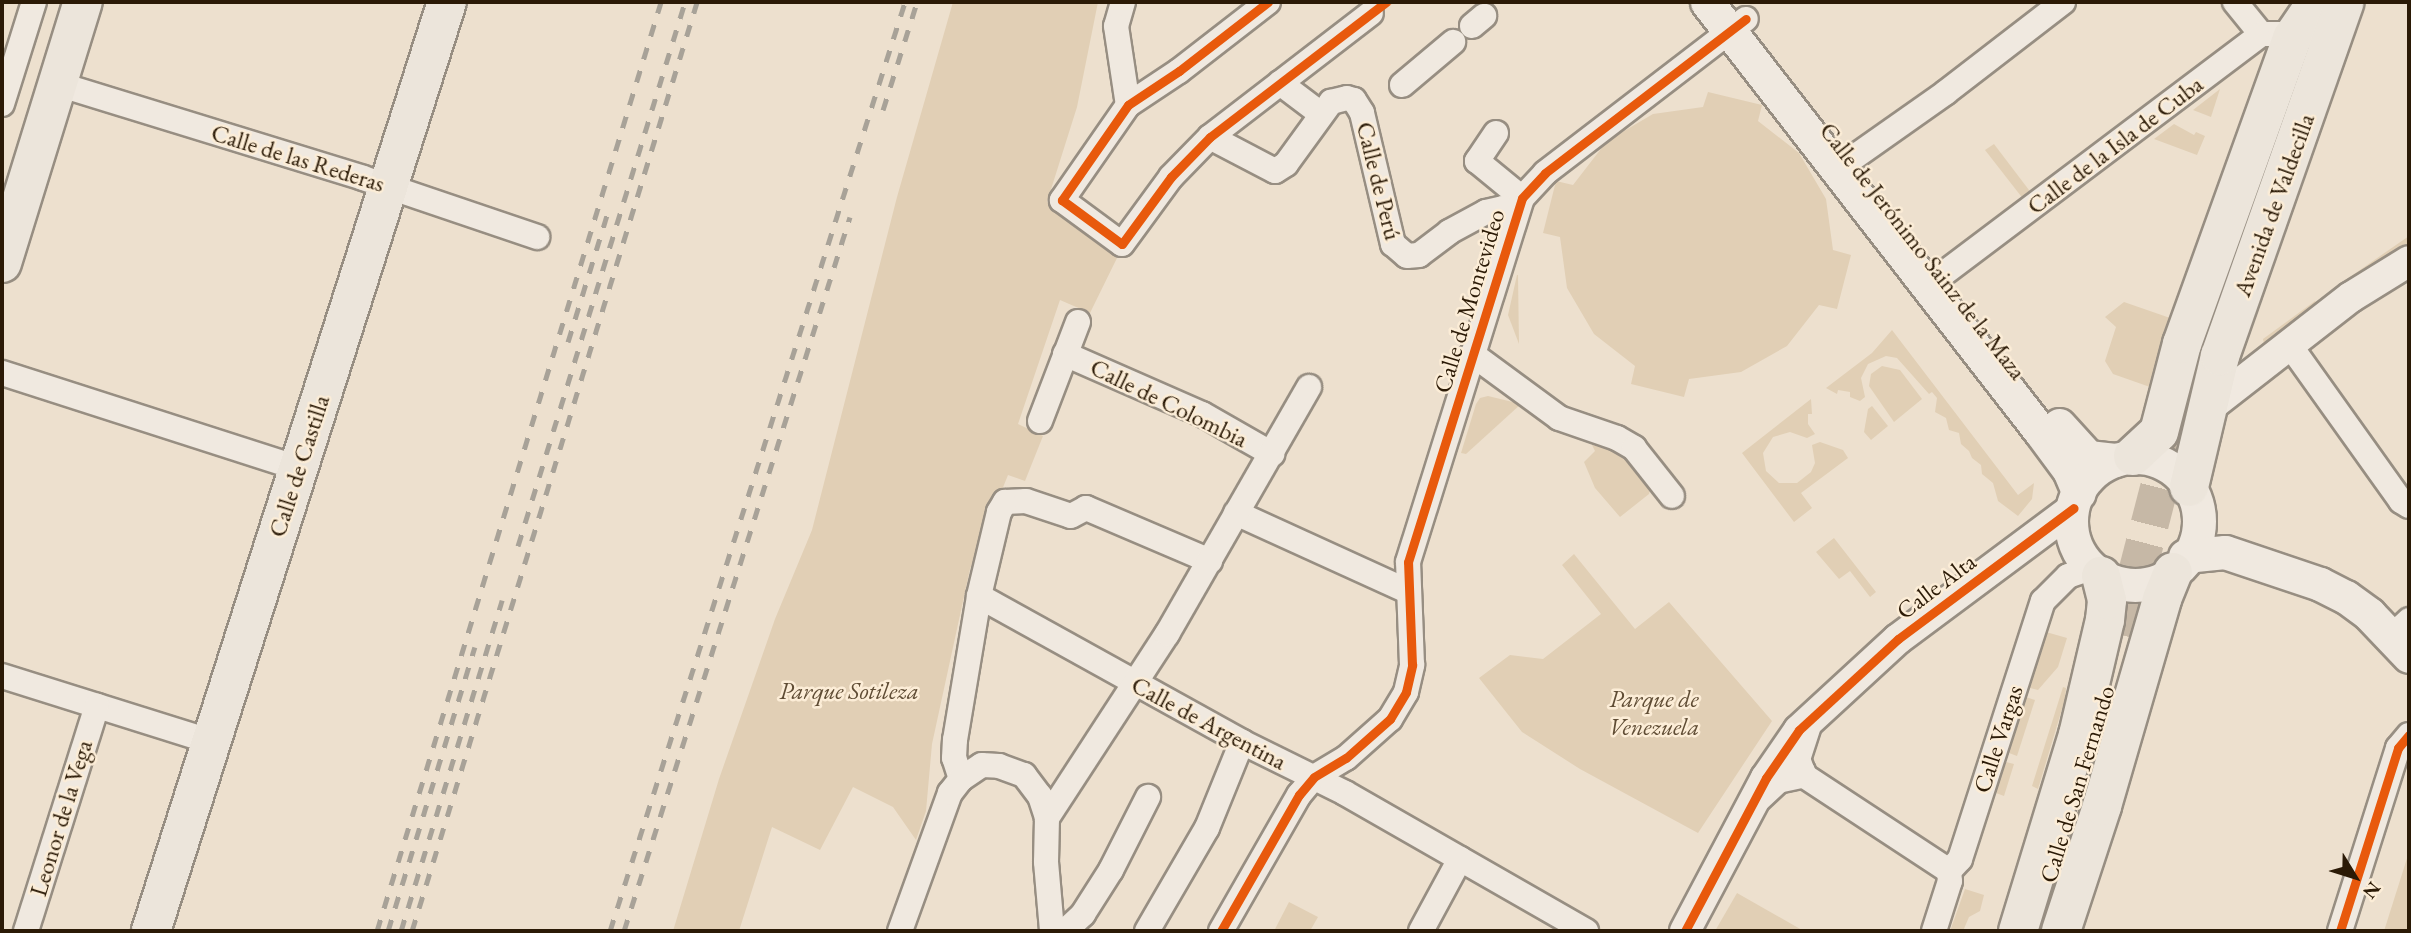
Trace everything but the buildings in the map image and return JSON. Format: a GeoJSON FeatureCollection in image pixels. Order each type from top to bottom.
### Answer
{"type":"FeatureCollection","features":[{"type":"Feature","properties":{"kind":"main road"},"geometry":{"type":"LineString","coordinates":[[2,262],[83,2]]}},
{"type":"Feature","properties":{"kind":"main road","name":"Calle de Castilla"},"geometry":{"type":"LineString","coordinates":[[151,931],[447,2]]}},
{"type":"Feature","properties":{"kind":"main road","name":"Calle de Jerónimo Sainz de la Maza"},"geometry":{"type":"LineString","coordinates":[[1706,2],[1736,17],[1853,158],[2074,444],[2088,457],[2124,458]]}},
{"type":"Feature","properties":{"kind":"main road"},"geometry":{"type":"LineString","coordinates":[[2328,2],[2276,36],[2182,344],[2172,393],[2159,432],[2088,480],[2067,510],[2072,522],[2076,549],[2096,572],[2112,583],[2141,586],[2179,564],[2225,552],[2277,568],[2346,597],[2403,638]]}},
{"type":"Feature","properties":{"kind":"main road","name":"Avenida de Valdecilla"},"geometry":{"type":"LineString","coordinates":[[2206,337],[2328,2]]}},
{"type":"Feature","properties":{"kind":"main road","name":"Avenida de Valdecilla"},"geometry":{"type":"LineString","coordinates":[[2194,505],[2207,409],[2220,356],[2328,2]]}},
{"type":"Feature","properties":{"kind":"main road","name":"Calle de Jerónimo Sainz de la Maza"},"geometry":{"type":"LineString","coordinates":[[1736,17],[2063,462],[2067,510]]}},
{"type":"Feature","properties":{"kind":"main road"},"geometry":{"type":"LineString","coordinates":[[2124,458],[2171,467],[2225,552]]}},
{"type":"Feature","properties":{"kind":"main road"},"geometry":{"type":"LineString","coordinates":[[2061,931],[2102,806],[2162,599],[2179,564],[2194,505]]}},
{"type":"Feature","properties":{"kind":"main road"},"geometry":{"type":"LineString","coordinates":[[2018,931],[2078,735],[2105,621],[2107,600],[2096,572]]}},
{"type":"Feature","properties":{"kind":"main road","name":"Calle de San Fernando"},"geometry":{"type":"LineString","coordinates":[[2031,931],[2126,636],[2085,811],[2047,931]]}},
{"type":"Feature","properties":{"kind":"street"},"geometry":{"type":"LineString","coordinates":[[2,104],[34,2]]}},
{"type":"Feature","properties":{"kind":"street"},"geometry":{"type":"LineString","coordinates":[[1124,2],[1116,26],[1128,105]]}},
{"type":"Feature","properties":{"kind":"street"},"geometry":{"type":"LineString","coordinates":[[1268,2],[1179,71],[1128,105],[1062,200],[1122,244],[1171,177],[1210,137],[1371,13]]}},
{"type":"Feature","properties":{"kind":"street"},"geometry":{"type":"LineString","coordinates":[[1853,158],[1945,93],[2063,2]]}},
{"type":"Feature","properties":{"kind":"street"},"geometry":{"type":"LineString","coordinates":[[2235,2],[2276,36]]}},
{"type":"Feature","properties":{"kind":"street","name":"Calle de Montevideo"},"geometry":{"type":"LineString","coordinates":[[1314,777],[1346,758],[1399,707],[1412,665],[1407,591],[1408,562],[1519,204],[1545,173],[1736,17]]}},
{"type":"Feature","properties":{"kind":"street","name":"Calle de la Isla de Cuba"},"geometry":{"type":"LineString","coordinates":[[1943,274],[2276,36]]}},
{"type":"Feature","properties":{"kind":"street"},"geometry":{"type":"LineString","coordinates":[[1402,85],[1453,41]]}},
{"type":"Feature","properties":{"kind":"street","name":"Calle de Perú"},"geometry":{"type":"LineString","coordinates":[[1280,83],[1321,114]]}},
{"type":"Feature","properties":{"kind":"street","name":"Calle de las Rederas"},"geometry":{"type":"LineString","coordinates":[[58,84],[388,186],[537,237]]}},
{"type":"Feature","properties":{"kind":"street","name":"Calle de Perú"},"geometry":{"type":"LineString","coordinates":[[1210,137],[1275,171],[1286,164],[1331,102],[1347,98],[1354,100],[1362,113],[1393,244],[1400,253],[1419,256],[1449,232],[1486,212],[1519,204]]}},
{"type":"Feature","properties":{"kind":"street"},"geometry":{"type":"LineString","coordinates":[[1496,133],[1477,161],[1519,204]]}},
{"type":"Feature","properties":{"kind":"street"},"geometry":{"type":"LineString","coordinates":[[2207,409],[2351,297],[2409,261]]}},
{"type":"Feature","properties":{"kind":"street","name":"Calle de Colombia"},"geometry":{"type":"LineString","coordinates":[[1040,421],[1078,323]]}},
{"type":"Feature","properties":{"kind":"street"},"geometry":{"type":"LineString","coordinates":[[2290,344],[2402,501],[2409,506]]}},
{"type":"Feature","properties":{"kind":"street","name":"Calle de Colombia"},"geometry":{"type":"LineString","coordinates":[[1065,354],[1202,414],[1272,454]]}},
{"type":"Feature","properties":{"kind":"street"},"geometry":{"type":"LineString","coordinates":[[1472,354],[1559,418],[1617,438],[1634,448],[1672,496]]}},
{"type":"Feature","properties":{"kind":"street"},"geometry":{"type":"LineString","coordinates":[[2,373],[298,468]]}},
{"type":"Feature","properties":{"kind":"street","name":"Calle de Colombia"},"geometry":{"type":"LineString","coordinates":[[1047,818],[1135,684],[1210,561],[1309,387]]}},
{"type":"Feature","properties":{"kind":"street"},"geometry":{"type":"LineString","coordinates":[[2063,462],[2065,493],[2060,510],[2067,510]]}},
{"type":"Feature","properties":{"kind":"street"},"geometry":{"type":"LineString","coordinates":[[961,779],[954,758],[955,740],[979,596],[999,512],[1005,502],[1026,502],[1071,516],[1086,508],[1210,561]]}},
{"type":"Feature","properties":{"kind":"street","name":"Calle Alta"},"geometry":{"type":"LineString","coordinates":[[1685,931],[1786,746],[1827,701],[1898,639],[2067,510]]}},
{"type":"Feature","properties":{"kind":"street"},"geometry":{"type":"LineString","coordinates":[[1236,513],[1407,591]]}},
{"type":"Feature","properties":{"kind":"street","name":"Calle Vargas"},"geometry":{"type":"LineString","coordinates":[[1934,931],[1950,881],[1949,871],[1960,859],[2043,601],[2068,576],[2096,572]]}},
{"type":"Feature","properties":{"kind":"street","name":"Calle de Argentina"},"geometry":{"type":"LineString","coordinates":[[979,596],[1242,743],[1314,777],[1586,931]]}},
{"type":"Feature","properties":{"kind":"street"},"geometry":{"type":"LineString","coordinates":[[2,676],[213,742]]}},
{"type":"Feature","properties":{"kind":"street","name":"Calle Alta"},"geometry":{"type":"LineString","coordinates":[[1756,799],[1777,778],[1800,773],[1795,759],[1800,739],[1827,701]]}},
{"type":"Feature","properties":{"kind":"street","name":"Leonor de la Vega"},"geometry":{"type":"LineString","coordinates":[[26,931],[97,706]]}},
{"type":"Feature","properties":{"kind":"street"},"geometry":{"type":"LineString","coordinates":[[2340,931],[2398,748],[2409,735]]}},
{"type":"Feature","properties":{"kind":"street"},"geometry":{"type":"LineString","coordinates":[[1147,931],[1207,828],[1242,743]]}},
{"type":"Feature","properties":{"kind":"street"},"geometry":{"type":"LineString","coordinates":[[900,931],[926,864],[940,814],[961,779],[982,765],[1013,770],[1024,775],[1040,796],[1047,818],[1046,862],[1052,931]]}},
{"type":"Feature","properties":{"kind":"street"},"geometry":{"type":"LineString","coordinates":[[1800,773],[1949,871]]}},
{"type":"Feature","properties":{"kind":"street"},"geometry":{"type":"LineString","coordinates":[[1221,931],[1298,795],[1314,777]]}},
{"type":"Feature","properties":{"kind":"street"},"geometry":{"type":"LineString","coordinates":[[1065,931],[1083,914],[1111,870],[1148,797]]}},
{"type":"Feature","properties":{"kind":"street"},"geometry":{"type":"LineString","coordinates":[[1421,931],[1460,859]]}},
{"type":"Feature","properties":{"kind":"green space","name":"Parque Sotileza"},"geometry":{"type":"Polygon","coordinates":[[[953,2],[1098,2],[1077,107],[1047,202],[1117,258],[1090,313],[1060,300],[1018,424],[1043,436],[1025,481],[1008,475],[970,569],[932,744],[926,811],[916,840],[893,807],[853,787],[820,850],[772,827],[739,931],[673,931],[719,779],[775,619],[812,530],[897,197],[953,2]]]}},
{"type":"Feature","properties":{"kind":"green space"},"geometry":{"type":"Polygon","coordinates":[[[2220,89],[2211,117],[2193,110],[2220,89]]]}},
{"type":"Feature","properties":{"kind":"green space"},"geometry":{"type":"Polygon","coordinates":[[[1708,92],[1762,105],[1758,121],[1799,153],[1826,199],[1833,250],[1851,255],[1837,309],[1819,305],[1787,346],[1741,372],[1689,379],[1684,397],[1631,384],[1635,366],[1594,334],[1567,288],[1560,237],[1543,233],[1556,181],[1573,185],[1607,141],[1653,114],[1703,107],[1708,92]]]}},
{"type":"Feature","properties":{"kind":"green space"},"geometry":{"type":"Polygon","coordinates":[[[2174,124],[2194,135],[2196,132],[2205,136],[2197,155],[2154,139],[2174,124]]]}},
{"type":"Feature","properties":{"kind":"green space"},"geometry":{"type":"Polygon","coordinates":[[[1994,144],[2032,194],[2024,200],[1985,150],[1994,144]]]}},
{"type":"Feature","properties":{"kind":"green space"},"geometry":{"type":"Polygon","coordinates":[[[2409,236],[2409,247],[2336,298],[2331,290],[2409,236]]]}},
{"type":"Feature","properties":{"kind":"green space"},"geometry":{"type":"Polygon","coordinates":[[[1518,275],[1519,344],[1508,315],[1518,275]]]}},
{"type":"Feature","properties":{"kind":"green space"},"geometry":{"type":"Polygon","coordinates":[[[2315,301],[2321,309],[2265,349],[2263,339],[2315,301]]]}},
{"type":"Feature","properties":{"kind":"green space"},"geometry":{"type":"Polygon","coordinates":[[[2124,302],[2173,319],[2150,387],[2113,374],[2105,361],[2116,327],[2105,317],[2124,302]]]}},
{"type":"Feature","properties":{"kind":"green space"},"geometry":{"type":"Polygon","coordinates":[[[1892,330],[2018,495],[2034,483],[2032,499],[2018,516],[1998,501],[1993,483],[1982,474],[1981,465],[1961,444],[1959,433],[1949,430],[1946,418],[1935,412],[1937,398],[1932,392],[1929,394],[1897,358],[1886,356],[1868,364],[1861,378],[1865,397],[1860,401],[1850,397],[1850,392],[1838,390],[1837,394],[1826,388],[1872,353],[1892,330]]]}},
{"type":"Feature","properties":{"kind":"green space"},"geometry":{"type":"Polygon","coordinates":[[[1882,366],[1900,370],[1922,399],[1894,422],[1869,386],[1871,374],[1882,366]]]}},
{"type":"Feature","properties":{"kind":"green space"},"geometry":{"type":"Polygon","coordinates":[[[2192,367],[2208,373],[2184,452],[2166,445],[2192,367]]]}},
{"type":"Feature","properties":{"kind":"green space"},"geometry":{"type":"Polygon","coordinates":[[[1488,396],[1521,404],[1466,454],[1461,453],[1476,404],[1480,398],[1488,396]]]}},
{"type":"Feature","properties":{"kind":"green space"},"geometry":{"type":"Polygon","coordinates":[[[1811,399],[1812,414],[1808,414],[1808,424],[1815,434],[1807,438],[1790,432],[1773,437],[1763,453],[1766,471],[1779,483],[1797,483],[1811,472],[1815,463],[1812,445],[1820,442],[1843,450],[1848,458],[1801,493],[1812,508],[1794,522],[1742,453],[1811,399]]]}},
{"type":"Feature","properties":{"kind":"green space"},"geometry":{"type":"Polygon","coordinates":[[[1872,406],[1888,426],[1871,440],[1864,432],[1868,409],[1872,406]]]}},
{"type":"Feature","properties":{"kind":"green space"},"geometry":{"type":"Polygon","coordinates":[[[1592,445],[1608,449],[1609,446],[1624,453],[1651,487],[1649,494],[1620,517],[1595,488],[1584,462],[1595,451],[1592,445]]]}},
{"type":"Feature","properties":{"kind":"green space"},"geometry":{"type":"Polygon","coordinates":[[[1834,538],[1876,592],[1870,597],[1850,571],[1839,579],[1816,552],[1834,538]]]}},
{"type":"Feature","properties":{"kind":"green space","name":"Parque de Venezuela"},"geometry":{"type":"Polygon","coordinates":[[[1574,554],[1635,629],[1669,602],[1772,721],[1698,833],[1580,769],[1522,732],[1479,678],[1510,655],[1543,659],[1601,614],[1562,565],[1574,554]]]}},
{"type":"Feature","properties":{"kind":"green space"},"geometry":{"type":"Polygon","coordinates":[[[2046,632],[2067,638],[2058,667],[2038,690],[2026,687],[2046,632]]]}},
{"type":"Feature","properties":{"kind":"green space"},"geometry":{"type":"Polygon","coordinates":[[[2063,687],[2066,688],[2065,699],[2038,789],[2032,786],[2063,687]]]}},
{"type":"Feature","properties":{"kind":"green space"},"geometry":{"type":"Polygon","coordinates":[[[2026,697],[2035,700],[2017,756],[2009,753],[2026,697]]]}},
{"type":"Feature","properties":{"kind":"green space"},"geometry":{"type":"Polygon","coordinates":[[[2006,762],[2014,764],[2004,796],[1996,793],[2006,762]]]}},
{"type":"Feature","properties":{"kind":"green space"},"geometry":{"type":"Polygon","coordinates":[[[2409,852],[2409,926],[2407,931],[2384,931],[2409,852]]]}},
{"type":"Feature","properties":{"kind":"green space"},"geometry":{"type":"Polygon","coordinates":[[[1965,889],[1984,895],[1980,911],[1969,917],[1963,931],[1950,931],[1965,889]]]}},
{"type":"Feature","properties":{"kind":"green space"},"geometry":{"type":"Polygon","coordinates":[[[1737,893],[1802,930],[1715,931],[1737,893]]]}},
{"type":"Feature","properties":{"kind":"green space"},"geometry":{"type":"Polygon","coordinates":[[[1289,902],[1318,917],[1310,931],[1274,931],[1289,902]]]}},
{"type":"Feature","properties":{"kind":"tunnel"},"geometry":{"type":"LineString","coordinates":[[2121,635],[2182,399]]}},
{"type":"Feature","properties":{"kind":"railway"},"geometry":{"type":"LineString","coordinates":[[377,931],[661,2]]}},
{"type":"Feature","properties":{"kind":"railway"},"geometry":{"type":"LineString","coordinates":[[518,546],[685,2]]}},
{"type":"Feature","properties":{"kind":"railway"},"geometry":{"type":"LineString","coordinates":[[412,931],[697,2]]}},
{"type":"Feature","properties":{"kind":"railway"},"geometry":{"type":"LineString","coordinates":[[610,931],[905,2]]}},
{"type":"Feature","properties":{"kind":"railway"},"geometry":{"type":"LineString","coordinates":[[883,110],[917,2]]}},
{"type":"Feature","properties":{"kind":"railway"},"geometry":{"type":"LineString","coordinates":[[568,342],[607,215]]}},
{"type":"Feature","properties":{"kind":"railway"},"geometry":{"type":"LineString","coordinates":[[624,931],[850,217]]}},
{"type":"Feature","properties":{"kind":"railway"},"geometry":{"type":"LineString","coordinates":[[401,931],[502,600]]}},
{"type":"Feature","properties":{"kind":"railway"},"geometry":{"type":"LineString","coordinates":[[388,931],[475,647]]}},
{"type":"Feature","properties":{"kind":"cycle path"},"geometry":{"type":"LineString","coordinates":[[1268,2],[1179,71],[1128,105],[1062,200],[1122,244],[1171,177],[1210,137],[1386,2]]}},
{"type":"Feature","properties":{"kind":"cycle path"},"geometry":{"type":"LineString","coordinates":[[1221,931],[1299,795],[1314,777],[1346,758],[1390,719],[1406,692],[1412,665],[1408,562],[1522,198],[1545,173],[1746,19]]}},
{"type":"Feature","properties":{"kind":"cycle path"},"geometry":{"type":"LineString","coordinates":[[1685,931],[1766,778],[1799,730],[1898,639],[2074,508]]}},
{"type":"Feature","properties":{"kind":"cycle path"},"geometry":{"type":"LineString","coordinates":[[2340,931],[2398,748],[2409,735]]}}]}
